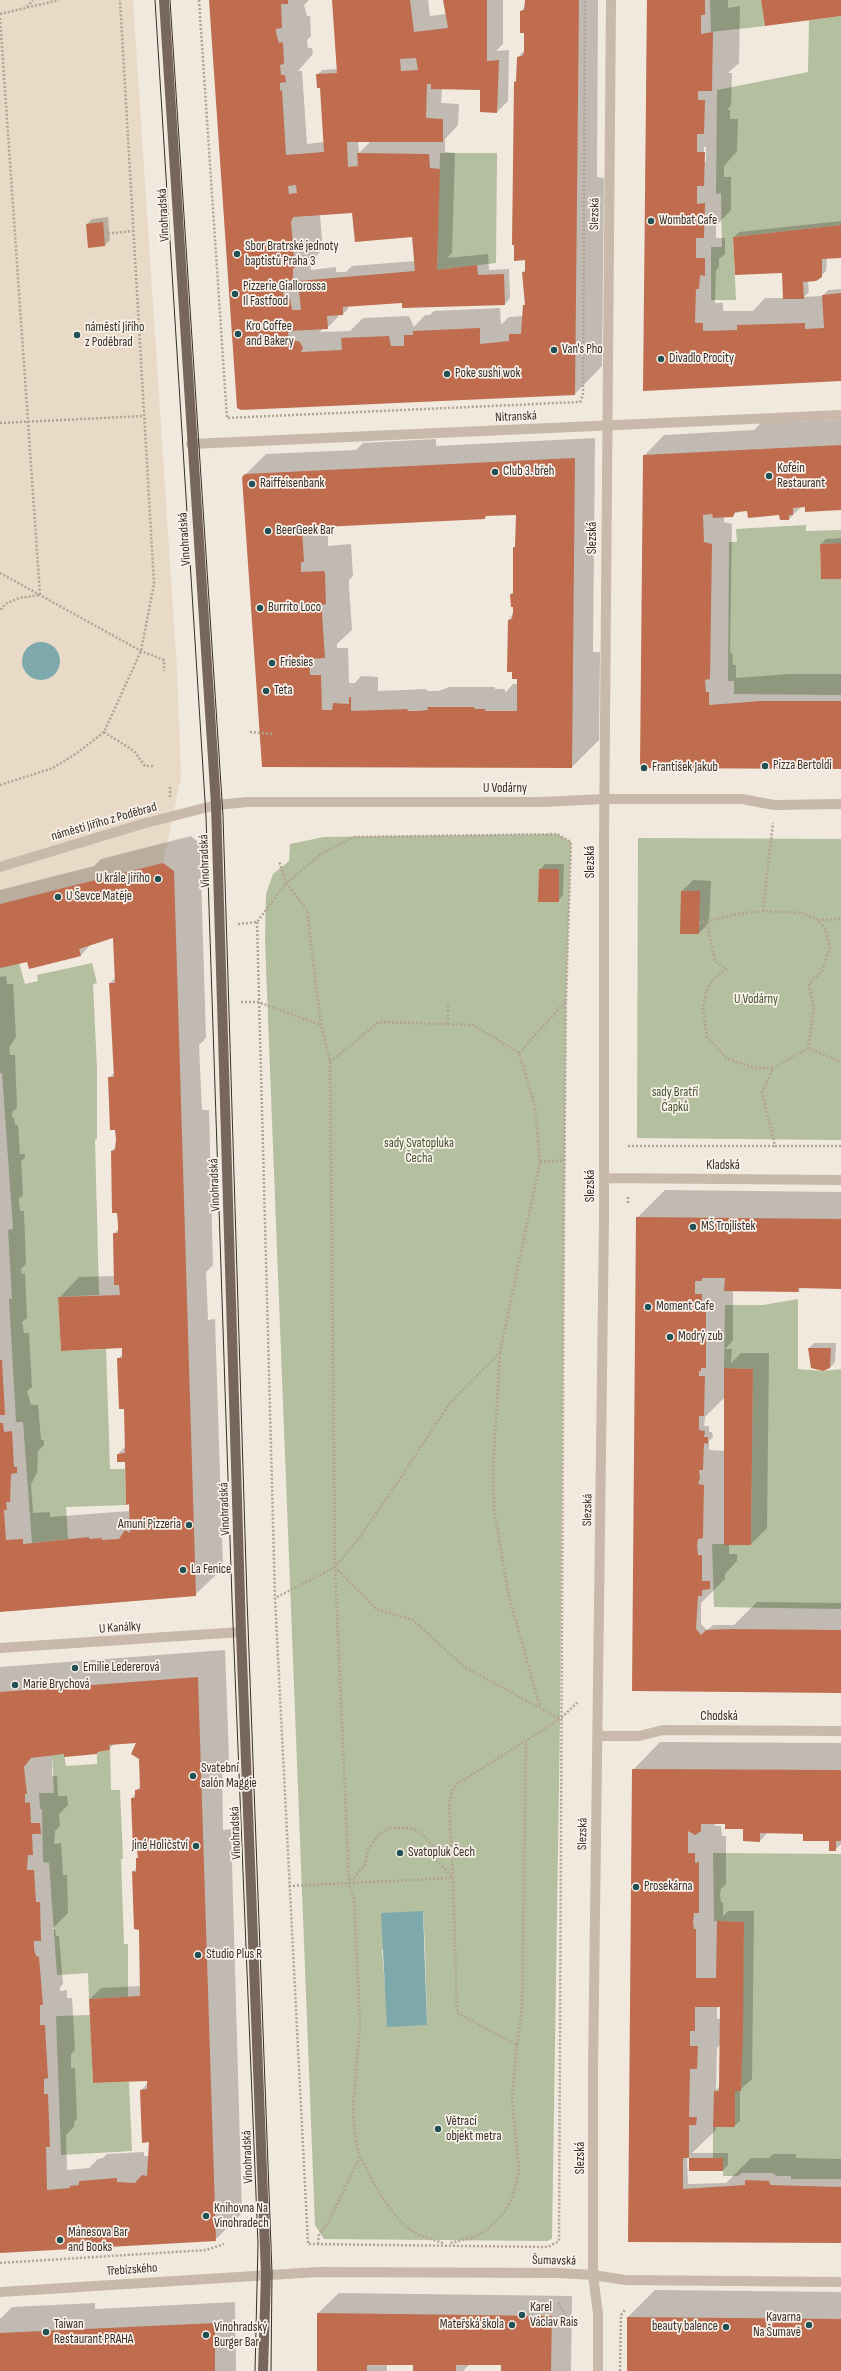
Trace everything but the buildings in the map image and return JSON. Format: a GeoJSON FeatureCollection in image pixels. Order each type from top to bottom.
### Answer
{"type":"FeatureCollection","features":[{"type":"Feature","properties":{"kind":"main road","name":"Vinohradská"},"geometry":{"type":"LineString","coordinates":[[164,0],[191,444],[216,805],[241,1632],[266,2274],[263,2371]]}},
{"type":"Feature","properties":{"kind":"street","name":"Slezská"},"geometry":{"type":"LineString","coordinates":[[598,2371],[598,2314],[593,2275],[597,1736],[604,1178],[606,426],[611,0]]}},
{"type":"Feature","properties":{"kind":"street","name":"Nitranská"},"geometry":{"type":"LineString","coordinates":[[191,444],[841,415]]}},
{"type":"Feature","properties":{"kind":"street","name":"U Vodárny"},"geometry":{"type":"LineString","coordinates":[[216,805],[284,800],[542,802],[604,799],[742,799],[774,805],[841,804]]}},
{"type":"Feature","properties":{"kind":"street","name":"náměstí Jiřího z Poděbrad"},"geometry":{"type":"LineString","coordinates":[[0,867],[130,827],[216,805]]}},
{"type":"Feature","properties":{"kind":"street","name":"Kladská"},"geometry":{"type":"LineString","coordinates":[[604,1178],[841,1180]]}},
{"type":"Feature","properties":{"kind":"street","name":"U Kanálky"},"geometry":{"type":"LineString","coordinates":[[0,1648],[241,1632]]}},
{"type":"Feature","properties":{"kind":"street","name":"Chodská"},"geometry":{"type":"LineString","coordinates":[[597,1736],[640,1736],[663,1730],[841,1731]]}},
{"type":"Feature","properties":{"kind":"street","name":"Šumavská"},"geometry":{"type":"LineString","coordinates":[[266,2274],[318,2272],[593,2275],[625,2280],[841,2282]]}},
{"type":"Feature","properties":{"kind":"street","name":"Třebízského"},"geometry":{"type":"LineString","coordinates":[[0,2292],[266,2274]]}},
{"type":"Feature","properties":{"kind":"path"},"geometry":{"type":"LineString","coordinates":[[27,8],[33,0]]}},
{"type":"Feature","properties":{"kind":"path"},"geometry":{"type":"LineString","coordinates":[[0,14],[59,0]]}},
{"type":"Feature","properties":{"kind":"path"},"geometry":{"type":"LineString","coordinates":[[0,785],[53,768],[77,753],[104,732],[141,651],[154,584],[120,0]]}},
{"type":"Feature","properties":{"kind":"path"},"geometry":{"type":"LineString","coordinates":[[199,0],[227,418],[580,402],[584,395],[585,0]]}},
{"type":"Feature","properties":{"kind":"path"},"geometry":{"type":"LineString","coordinates":[[0,18],[40,595]]}},
{"type":"Feature","properties":{"kind":"path"},"geometry":{"type":"LineString","coordinates":[[104,234],[133,231]]}},
{"type":"Feature","properties":{"kind":"path"},"geometry":{"type":"LineString","coordinates":[[0,423],[144,416]]}},
{"type":"Feature","properties":{"kind":"path"},"geometry":{"type":"LineString","coordinates":[[0,573],[141,651],[164,660],[164,671]]}},
{"type":"Feature","properties":{"kind":"path"},"geometry":{"type":"LineString","coordinates":[[0,611],[5,604],[20,598],[40,595]]}},
{"type":"Feature","properties":{"kind":"path"},"geometry":{"type":"LineString","coordinates":[[104,732],[134,751],[145,766],[155,766]]}},
{"type":"Feature","properties":{"kind":"path"},"geometry":{"type":"LineString","coordinates":[[250,732],[272,734]]}},
{"type":"Feature","properties":{"kind":"path"},"geometry":{"type":"LineString","coordinates":[[763,911],[774,805]]}},
{"type":"Feature","properties":{"kind":"path"},"geometry":{"type":"LineString","coordinates":[[557,834],[571,842],[566,1001],[560,1720],[559,2241],[548,2247],[445,2244],[308,2244],[275,1598],[257,922],[286,883],[321,854],[354,837],[557,834]]}},
{"type":"Feature","properties":{"kind":"path"},"geometry":{"type":"LineString","coordinates":[[279,861],[286,883],[307,910],[321,1025],[330,1062],[334,1567],[349,1884],[354,1898],[360,2016],[353,2108],[355,2136],[360,2157],[380,2194],[406,2227],[419,2235],[445,2244],[470,2238],[487,2230],[504,2212],[512,2199],[519,2170],[512,2100],[522,2009],[526,1741]]}},
{"type":"Feature","properties":{"kind":"path"},"geometry":{"type":"LineString","coordinates":[[699,923],[707,923],[737,914],[763,911],[803,913],[818,920],[826,930],[830,947],[822,971],[809,984],[814,1009],[808,1048]]}},
{"type":"Feature","properties":{"kind":"path"},"geometry":{"type":"LineString","coordinates":[[818,920],[841,919]]}},
{"type":"Feature","properties":{"kind":"path"},"geometry":{"type":"LineString","coordinates":[[234,924],[257,922]]}},
{"type":"Feature","properties":{"kind":"path"},"geometry":{"type":"LineString","coordinates":[[707,923],[716,961],[726,969],[712,980],[706,993],[703,1008],[708,1037],[727,1059],[756,1068],[772,1068],[808,1048]]}},
{"type":"Feature","properties":{"kind":"path"},"geometry":{"type":"LineString","coordinates":[[519,1053],[566,1001]]}},
{"type":"Feature","properties":{"kind":"path"},"geometry":{"type":"LineString","coordinates":[[236,1002],[258,1002],[321,1025]]}},
{"type":"Feature","properties":{"kind":"path"},"geometry":{"type":"LineString","coordinates":[[448,1004],[448,1024]]}},
{"type":"Feature","properties":{"kind":"path"},"geometry":{"type":"LineString","coordinates":[[330,1062],[379,1022],[473,1025],[519,1053],[535,1107],[540,1162],[500,1352],[493,1468],[494,1509],[509,1597],[540,1707]]}},
{"type":"Feature","properties":{"kind":"path"},"geometry":{"type":"LineString","coordinates":[[808,1048],[841,1062]]}},
{"type":"Feature","properties":{"kind":"path"},"geometry":{"type":"LineString","coordinates":[[772,1068],[762,1093],[775,1146]]}},
{"type":"Feature","properties":{"kind":"path"},"geometry":{"type":"LineString","coordinates":[[628,1146],[841,1146]]}},
{"type":"Feature","properties":{"kind":"path"},"geometry":{"type":"LineString","coordinates":[[540,1162],[565,1160]]}},
{"type":"Feature","properties":{"kind":"path"},"geometry":{"type":"LineString","coordinates":[[275,1598],[334,1567],[386,1498],[449,1404],[500,1352]]}},
{"type":"Feature","properties":{"kind":"path"},"geometry":{"type":"LineString","coordinates":[[334,1567],[376,1609],[413,1620],[463,1666],[540,1707],[560,1720]]}},
{"type":"Feature","properties":{"kind":"path"},"geometry":{"type":"LineString","coordinates":[[517,2045],[457,2013],[449,1805],[452,1791],[458,1784],[560,1720],[580,1700]]}},
{"type":"Feature","properties":{"kind":"path"},"geometry":{"type":"LineString","coordinates":[[349,1884],[365,1864],[368,1848],[378,1835],[391,1828],[411,1828],[422,1834],[433,1846],[437,1861],[453,1878]]}},
{"type":"Feature","properties":{"kind":"path"},"geometry":{"type":"LineString","coordinates":[[289,1886],[453,1878]]}},
{"type":"Feature","properties":{"kind":"path"},"geometry":{"type":"LineString","coordinates":[[318,2244],[319,2235],[329,2221],[360,2157]]}},
{"type":"Feature","properties":{"kind":"path"},"geometry":{"type":"LineString","coordinates":[[0,2263],[206,2250],[224,2244]]}},
{"type":"Feature","properties":{"kind":"path"},"geometry":{"type":"LineString","coordinates":[[558,2303],[565,2314]]}},
{"type":"Feature","properties":{"kind":"path"},"geometry":{"type":"LineString","coordinates":[[620,2371],[621,2315],[624,2310]]}},
{"type":"Feature","properties":{"kind":"green space"},"geometry":{"type":"Polygon","coordinates":[[[710,0],[761,0],[765,26],[711,32],[710,0]]]}},
{"type":"Feature","properties":{"kind":"green space"},"geometry":{"type":"Polygon","coordinates":[[[841,16],[841,225],[733,237],[736,300],[711,300],[711,247],[722,247],[721,193],[716,194],[717,90],[808,72],[809,20],[841,16]]]}},
{"type":"Feature","properties":{"kind":"green space"},"geometry":{"type":"Polygon","coordinates":[[[440,153],[497,153],[496,263],[437,270],[440,153]]]}},
{"type":"Feature","properties":{"kind":"green space"},"geometry":{"type":"Polygon","coordinates":[[[806,525],[806,531],[841,530],[841,543],[820,544],[821,579],[841,579],[841,695],[734,694],[734,681],[728,681],[729,542],[737,542],[736,529],[806,525]]]}},
{"type":"Feature","properties":{"kind":"green space","name":"sady Svatopluka Čecha"},"geometry":{"type":"Polygon","coordinates":[[[557,834],[571,842],[566,1001],[560,1719],[552,2239],[547,2241],[324,2239],[315,2225],[265,941],[266,894],[273,874],[289,861],[290,844],[324,837],[557,834]],[[539,869],[539,902],[559,901],[559,869],[539,869]],[[423,1911],[382,1950],[385,1986],[427,2025],[425,1946],[423,1911]]]}},
{"type":"Feature","properties":{"kind":"green space","name":"sady Bratří Čapků"},"geometry":{"type":"Polygon","coordinates":[[[638,838],[841,839],[841,1140],[637,1138],[638,838]]]}},
{"type":"Feature","properties":{"kind":"green space"},"geometry":{"type":"Polygon","coordinates":[[[19,963],[25,984],[38,981],[37,975],[92,963],[97,983],[93,984],[97,1069],[97,1139],[95,1140],[99,1295],[58,1297],[61,1351],[106,1349],[110,1469],[125,1469],[126,1505],[66,1507],[68,1539],[32,1543],[23,1422],[16,1422],[9,1299],[12,1299],[8,1230],[13,1229],[2,1073],[0,1073],[0,968],[19,963]]]}},
{"type":"Feature","properties":{"kind":"green space"},"geometry":{"type":"Polygon","coordinates":[[[798,1299],[798,1369],[822,1371],[841,1369],[841,1609],[714,1607],[712,1544],[751,1544],[753,1369],[724,1368],[725,1305],[763,1305],[798,1299]]]}},
{"type":"Feature","properties":{"kind":"green space"},"geometry":{"type":"Polygon","coordinates":[[[110,1750],[111,1790],[120,1790],[123,1859],[121,1859],[124,1944],[128,1944],[128,1997],[89,1999],[88,1973],[57,1975],[49,1863],[43,1862],[42,1809],[40,1809],[39,1793],[54,1793],[52,1755],[64,1754],[66,1766],[97,1764],[97,1752],[110,1750]]]}},
{"type":"Feature","properties":{"kind":"green space"},"geometry":{"type":"Polygon","coordinates":[[[713,1853],[841,1854],[841,2179],[791,2179],[791,2176],[777,2176],[772,2173],[742,2173],[738,2176],[723,2176],[723,2158],[713,2158],[713,2127],[735,2127],[735,2091],[741,2091],[744,1922],[714,1921],[713,1853]]]}},
{"type":"Feature","properties":{"kind":"green space"},"geometry":{"type":"Polygon","coordinates":[[[90,2015],[93,2083],[129,2082],[132,2151],[61,2155],[56,2016],[90,2015]]]}},
{"type":"Feature","properties":{"kind":"shaded area","name":"náměstí Jiřího z Poděbrad"},"geometry":{"type":"Polygon","coordinates":[[[0,0],[133,0],[177,670],[181,777],[163,863],[0,904],[0,0]]]}},
{"type":"Feature","properties":{"kind":"water"},"geometry":{"type":"Polygon","coordinates":[[[37,642],[45,642],[52,645],[57,650],[60,661],[57,672],[52,677],[45,680],[37,680],[30,677],[25,672],[22,665],[22,657],[25,650],[30,645],[37,642]]]}},
{"type":"Feature","properties":{"kind":"water"},"geometry":{"type":"Polygon","coordinates":[[[423,1911],[427,2025],[387,2027],[381,1913],[423,1911]]]}},
{"type":"Feature","properties":{"kind":"tram line"},"geometry":{"type":"LineString","coordinates":[[155,0],[206,817],[232,1599],[258,2244],[255,2371]]}},
{"type":"Feature","properties":{"kind":"tram line"},"geometry":{"type":"LineString","coordinates":[[170,0],[223,816],[247,1599],[272,2273],[271,2371]]}},
{"type":"Feature","properties":{"kind":"place","name":"Wombat Cafe"},"geometry":{"type":"Point","coordinates":[651,221]}},
{"type":"Feature","properties":{"kind":"place","name":"Sbor Bratrské jednoty baptistů Praha 3"},"geometry":{"type":"Point","coordinates":[237,254]}},
{"type":"Feature","properties":{"kind":"place","name":"Pizzerie Giallorossa Il Fastfood"},"geometry":{"type":"Point","coordinates":[235,294]}},
{"type":"Feature","properties":{"kind":"place","name":"Kro Coffee and Bakery"},"geometry":{"type":"Point","coordinates":[238,334]}},
{"type":"Feature","properties":{"kind":"place","name":"náměstí Jiřího z Poděbrad"},"geometry":{"type":"Point","coordinates":[77,335]}},
{"type":"Feature","properties":{"kind":"place","name":"Van's Pho"},"geometry":{"type":"Point","coordinates":[554,350]}},
{"type":"Feature","properties":{"kind":"place","name":"Divadlo Procity"},"geometry":{"type":"Point","coordinates":[661,359]}},
{"type":"Feature","properties":{"kind":"place","name":"Poke sushi wok"},"geometry":{"type":"Point","coordinates":[447,374]}},
{"type":"Feature","properties":{"kind":"place","name":"Club 3. břeh"},"geometry":{"type":"Point","coordinates":[495,472]}},
{"type":"Feature","properties":{"kind":"place","name":"Kofein Restaurant"},"geometry":{"type":"Point","coordinates":[769,476]}},
{"type":"Feature","properties":{"kind":"place","name":"Raiffeisenbank"},"geometry":{"type":"Point","coordinates":[252,484]}},
{"type":"Feature","properties":{"kind":"place","name":"BeerGeek Bar"},"geometry":{"type":"Point","coordinates":[268,531]}},
{"type":"Feature","properties":{"kind":"place","name":"Burrito Loco"},"geometry":{"type":"Point","coordinates":[260,608]}},
{"type":"Feature","properties":{"kind":"place","name":"Friesies"},"geometry":{"type":"Point","coordinates":[272,663]}},
{"type":"Feature","properties":{"kind":"place","name":"Teta"},"geometry":{"type":"Point","coordinates":[266,691]}},
{"type":"Feature","properties":{"kind":"place","name":"Pizza Bertoldi"},"geometry":{"type":"Point","coordinates":[765,766]}},
{"type":"Feature","properties":{"kind":"place","name":"František Jakub"},"geometry":{"type":"Point","coordinates":[644,768]}},
{"type":"Feature","properties":{"kind":"place","name":"U krále Jiřího"},"geometry":{"type":"Point","coordinates":[158,879]}},
{"type":"Feature","properties":{"kind":"place","name":"U Ševce Matěje"},"geometry":{"type":"Point","coordinates":[58,897]}},
{"type":"Feature","properties":{"kind":"place","name":"MŠ Trojlístek"},"geometry":{"type":"Point","coordinates":[693,1227]}},
{"type":"Feature","properties":{"kind":"place","name":"Moment Cafe"},"geometry":{"type":"Point","coordinates":[648,1307]}},
{"type":"Feature","properties":{"kind":"place","name":"Modrý zub"},"geometry":{"type":"Point","coordinates":[670,1337]}},
{"type":"Feature","properties":{"kind":"place","name":"Amuni Pizzeria"},"geometry":{"type":"Point","coordinates":[189,1525]}},
{"type":"Feature","properties":{"kind":"place","name":"La Fenice"},"geometry":{"type":"Point","coordinates":[183,1570]}},
{"type":"Feature","properties":{"kind":"place","name":"Emilie Ledererová"},"geometry":{"type":"Point","coordinates":[75,1668]}},
{"type":"Feature","properties":{"kind":"place","name":"Marie Brychová"},"geometry":{"type":"Point","coordinates":[15,1685]}},
{"type":"Feature","properties":{"kind":"place","name":"Svatební salón Maggie"},"geometry":{"type":"Point","coordinates":[193,1776]}},
{"type":"Feature","properties":{"kind":"place","name":"Jiné Holičství"},"geometry":{"type":"Point","coordinates":[196,1846]}},
{"type":"Feature","properties":{"kind":"place","name":"Svatopluk Čech"},"geometry":{"type":"Point","coordinates":[400,1853]}},
{"type":"Feature","properties":{"kind":"place","name":"Prosekárna"},"geometry":{"type":"Point","coordinates":[636,1887]}},
{"type":"Feature","properties":{"kind":"place","name":"Studio Plus R"},"geometry":{"type":"Point","coordinates":[198,1955]}},
{"type":"Feature","properties":{"kind":"place","name":"Větrací objekt metra"},"geometry":{"type":"Point","coordinates":[438,2129]}},
{"type":"Feature","properties":{"kind":"place","name":"Knihovna Na Vinohradech"},"geometry":{"type":"Point","coordinates":[206,2216]}},
{"type":"Feature","properties":{"kind":"place","name":"Mánesova Bar and Books"},"geometry":{"type":"Point","coordinates":[60,2240]}},
{"type":"Feature","properties":{"kind":"place","name":"Karel Václav Rais"},"geometry":{"type":"Point","coordinates":[522,2315]}},
{"type":"Feature","properties":{"kind":"place","name":"Mateřská škola"},"geometry":{"type":"Point","coordinates":[512,2325]}},
{"type":"Feature","properties":{"kind":"place","name":"Kavarna Na Šumavě"},"geometry":{"type":"Point","coordinates":[809,2325]}},
{"type":"Feature","properties":{"kind":"place","name":"beauty balence"},"geometry":{"type":"Point","coordinates":[726,2327]}},
{"type":"Feature","properties":{"kind":"place","name":"Taiwan Restaurant PRAHA"},"geometry":{"type":"Point","coordinates":[46,2332]}},
{"type":"Feature","properties":{"kind":"place","name":"Vinohradský Burger Bar"},"geometry":{"type":"Point","coordinates":[206,2335]}}]}
